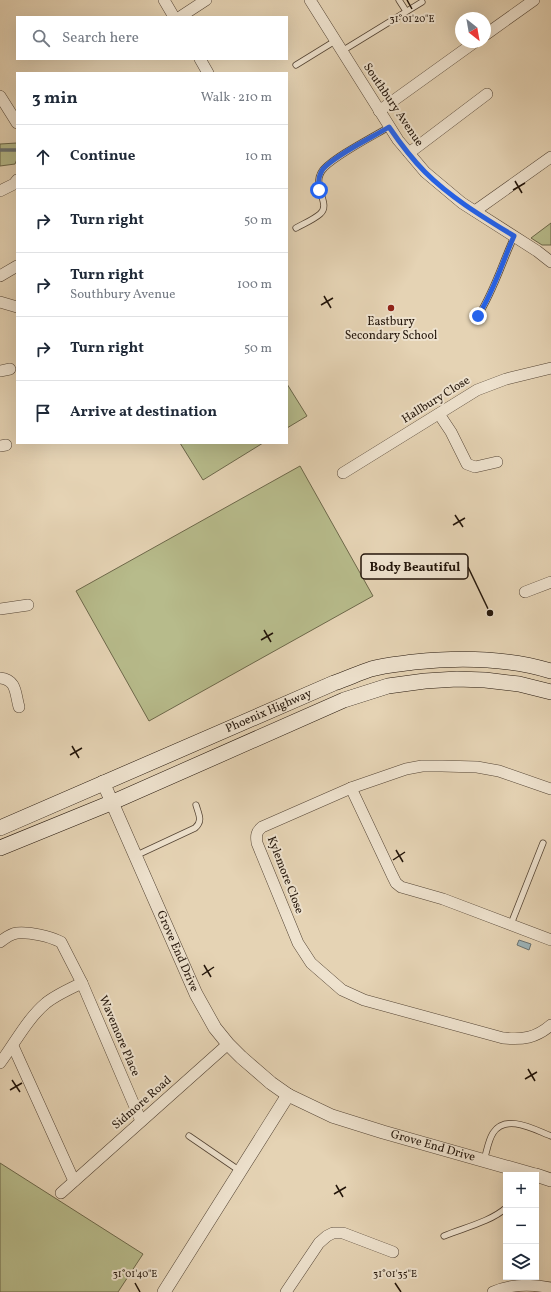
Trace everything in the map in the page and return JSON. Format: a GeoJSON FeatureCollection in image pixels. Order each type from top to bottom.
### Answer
{"type":"FeatureCollection","features":[{"type":"Feature","properties":{"kind":"main road","name":"Phoenix Highway"},"geometry":{"type":"LineString","coordinates":[[0,828],[334,683],[372,669],[438,660],[474,660],[508,662],[551,671]]}},
{"type":"Feature","properties":{"kind":"main road","name":"Phoenix Highway"},"geometry":{"type":"LineString","coordinates":[[0,848],[113,802],[344,700],[388,686],[425,681],[464,679],[519,684],[551,692]]}},
{"type":"Feature","properties":{"kind":"street"},"geometry":{"type":"LineString","coordinates":[[164,0],[173,16]]}},
{"type":"Feature","properties":{"kind":"street"},"geometry":{"type":"LineString","coordinates":[[182,16],[206,0]]}},
{"type":"Feature","properties":{"kind":"street","name":"Southbury Avenue"},"geometry":{"type":"LineString","coordinates":[[310,0],[389,127],[425,172],[446,190],[475,211],[551,262]]}},
{"type":"Feature","properties":{"kind":"street"},"geometry":{"type":"LineString","coordinates":[[491,31],[534,0]]}},
{"type":"Feature","properties":{"kind":"street"},"geometry":{"type":"LineString","coordinates":[[379,111],[468,48]]}},
{"type":"Feature","properties":{"kind":"street"},"geometry":{"type":"LineString","coordinates":[[201,60],[207,72]]}},
{"type":"Feature","properties":{"kind":"street"},"geometry":{"type":"LineString","coordinates":[[409,153],[487,94]]}},
{"type":"Feature","properties":{"kind":"street"},"geometry":{"type":"LineString","coordinates":[[0,96],[16,121]]}},
{"type":"Feature","properties":{"kind":"street"},"geometry":{"type":"LineString","coordinates":[[475,211],[551,157]]}},
{"type":"Feature","properties":{"kind":"street"},"geometry":{"type":"LineString","coordinates":[[0,191],[14,184],[16,181]]}},
{"type":"Feature","properties":{"kind":"street"},"geometry":{"type":"LineString","coordinates":[[0,276],[16,267]]}},
{"type":"Feature","properties":{"kind":"street"},"geometry":{"type":"LineString","coordinates":[[0,302],[16,307]]}},
{"type":"Feature","properties":{"kind":"street","name":"Hallbury Close"},"geometry":{"type":"LineString","coordinates":[[344,473],[467,396],[490,384],[551,368]]}},
{"type":"Feature","properties":{"kind":"street"},"geometry":{"type":"LineString","coordinates":[[439,414],[451,432],[467,464],[475,467],[497,462]]}},
{"type":"Feature","properties":{"kind":"street"},"geometry":{"type":"LineString","coordinates":[[525,592],[551,582]]}},
{"type":"Feature","properties":{"kind":"street"},"geometry":{"type":"LineString","coordinates":[[0,609],[28,605]]}},
{"type":"Feature","properties":{"kind":"street"},"geometry":{"type":"LineString","coordinates":[[0,678],[7,679],[14,685],[18,707]]}},
{"type":"Feature","properties":{"kind":"street"},"geometry":{"type":"LineString","coordinates":[[551,789],[499,771],[477,767],[442,766],[406,769],[351,788],[392,876],[396,883],[401,887],[443,899],[551,940]]}},
{"type":"Feature","properties":{"kind":"street","name":"Grove End Drive"},"geometry":{"type":"LineString","coordinates":[[103,782],[193,989],[208,1016],[228,1044],[256,1071],[288,1095],[332,1116],[523,1172]]}},
{"type":"Feature","properties":{"kind":"street","name":"Kylemore Close"},"geometry":{"type":"LineString","coordinates":[[351,788],[262,827],[256,835],[257,843],[298,943],[311,963],[342,990],[364,1000],[503,1038],[517,1039],[535,1036],[551,1025]]}},
{"type":"Feature","properties":{"kind":"street","name":"Wavemore Place"},"geometry":{"type":"LineString","coordinates":[[0,942],[6,937],[16,933],[55,939],[61,942],[82,983],[141,1121]]}},
{"type":"Feature","properties":{"kind":"street"},"geometry":{"type":"LineString","coordinates":[[0,1063],[28,1023],[45,1004],[54,997],[82,983]]}},
{"type":"Feature","properties":{"kind":"street","name":"Sidmore Road"},"geometry":{"type":"LineString","coordinates":[[61,1193],[228,1044]]}},
{"type":"Feature","properties":{"kind":"street"},"geometry":{"type":"LineString","coordinates":[[13,1046],[74,1181]]}},
{"type":"Feature","properties":{"kind":"street"},"geometry":{"type":"LineString","coordinates":[[164,1292],[288,1095]]}},
{"type":"Feature","properties":{"kind":"street","name":"Grove End Drive"},"geometry":{"type":"LineString","coordinates":[[539,1177],[551,1180]]}},
{"type":"Feature","properties":{"kind":"street"},"geometry":{"type":"LineString","coordinates":[[286,1292],[319,1243],[333,1233],[343,1233],[393,1252]]}},
{"type":"Feature","properties":{"kind":"street"},"geometry":{"type":"LineString","coordinates":[[493,1292],[510,1287],[525,1285],[536,1285],[551,1288]]}},
{"type":"Feature","properties":{"kind":"lane"},"geometry":{"type":"LineString","coordinates":[[399,0],[406,11]]}},
{"type":"Feature","properties":{"kind":"lane"},"geometry":{"type":"LineString","coordinates":[[342,51],[422,2]]}},
{"type":"Feature","properties":{"kind":"lane"},"geometry":{"type":"LineString","coordinates":[[296,65],[335,41]]}},
{"type":"Feature","properties":{"kind":"lane"},"geometry":{"type":"LineString","coordinates":[[296,228],[320,214],[324,210],[324,202],[318,184],[323,170],[348,151],[389,127]]}},
{"type":"Feature","properties":{"kind":"lane"},"geometry":{"type":"LineString","coordinates":[[478,316],[493,289],[514,236]]}},
{"type":"Feature","properties":{"kind":"lane"},"geometry":{"type":"LineString","coordinates":[[135,856],[199,825],[200,821],[196,805]]}},
{"type":"Feature","properties":{"kind":"lane"},"geometry":{"type":"LineString","coordinates":[[511,924],[543,842]]}},
{"type":"Feature","properties":{"kind":"lane"},"geometry":{"type":"LineString","coordinates":[[484,1160],[494,1132],[499,1127],[510,1123],[551,1136]]}},
{"type":"Feature","properties":{"kind":"lane"},"geometry":{"type":"LineString","coordinates":[[189,1136],[240,1171]]}},
{"type":"Feature","properties":{"kind":"lane"},"geometry":{"type":"LineString","coordinates":[[444,1236],[490,1218],[503,1211]]}},
{"type":"Feature","properties":{"kind":"green space"},"geometry":{"type":"Polygon","coordinates":[[[16,143],[15,164],[0,166],[0,144],[16,143]]]}},
{"type":"Feature","properties":{"kind":"green space"},"geometry":{"type":"Polygon","coordinates":[[[551,223],[551,245],[542,245],[531,238],[551,223]]]}},
{"type":"Feature","properties":{"kind":"green space"},"geometry":{"type":"Polygon","coordinates":[[[288,386],[307,416],[288,427],[288,386]]]}},
{"type":"Feature","properties":{"kind":"green space"},"geometry":{"type":"Polygon","coordinates":[[[181,444],[261,444],[203,480],[181,444]]]}},
{"type":"Feature","properties":{"kind":"green space"},"geometry":{"type":"Polygon","coordinates":[[[300,466],[373,596],[149,721],[76,591],[300,466]]]}},
{"type":"Feature","properties":{"kind":"green space"},"geometry":{"type":"Polygon","coordinates":[[[0,1163],[143,1254],[118,1292],[0,1292],[0,1163]]]}},
{"type":"Feature","properties":{"kind":"water"},"geometry":{"type":"Polygon","coordinates":[[[519,940],[531,944],[529,950],[517,945],[519,940]]]}},
{"type":"Feature","properties":{"kind":"waterway"},"geometry":{"type":"LineString","coordinates":[[0,150],[16,150]]}},
{"type":"Feature","properties":{"kind":"place","name":"Eastbury Secondary School"},"geometry":{"type":"Point","coordinates":[391,308]}},
{"type":"Feature","properties":{"kind":"place","name":"Body Beautiful"},"geometry":{"type":"Point","coordinates":[490,613]}},
{"type":"Feature","properties":{"kind":"route"},"geometry":{"type":"LineString","coordinates":[[319,190],[318,184],[323,170],[348,151],[389,127],[425,172],[462,203],[514,236],[493,289],[478,316]]}}]}
